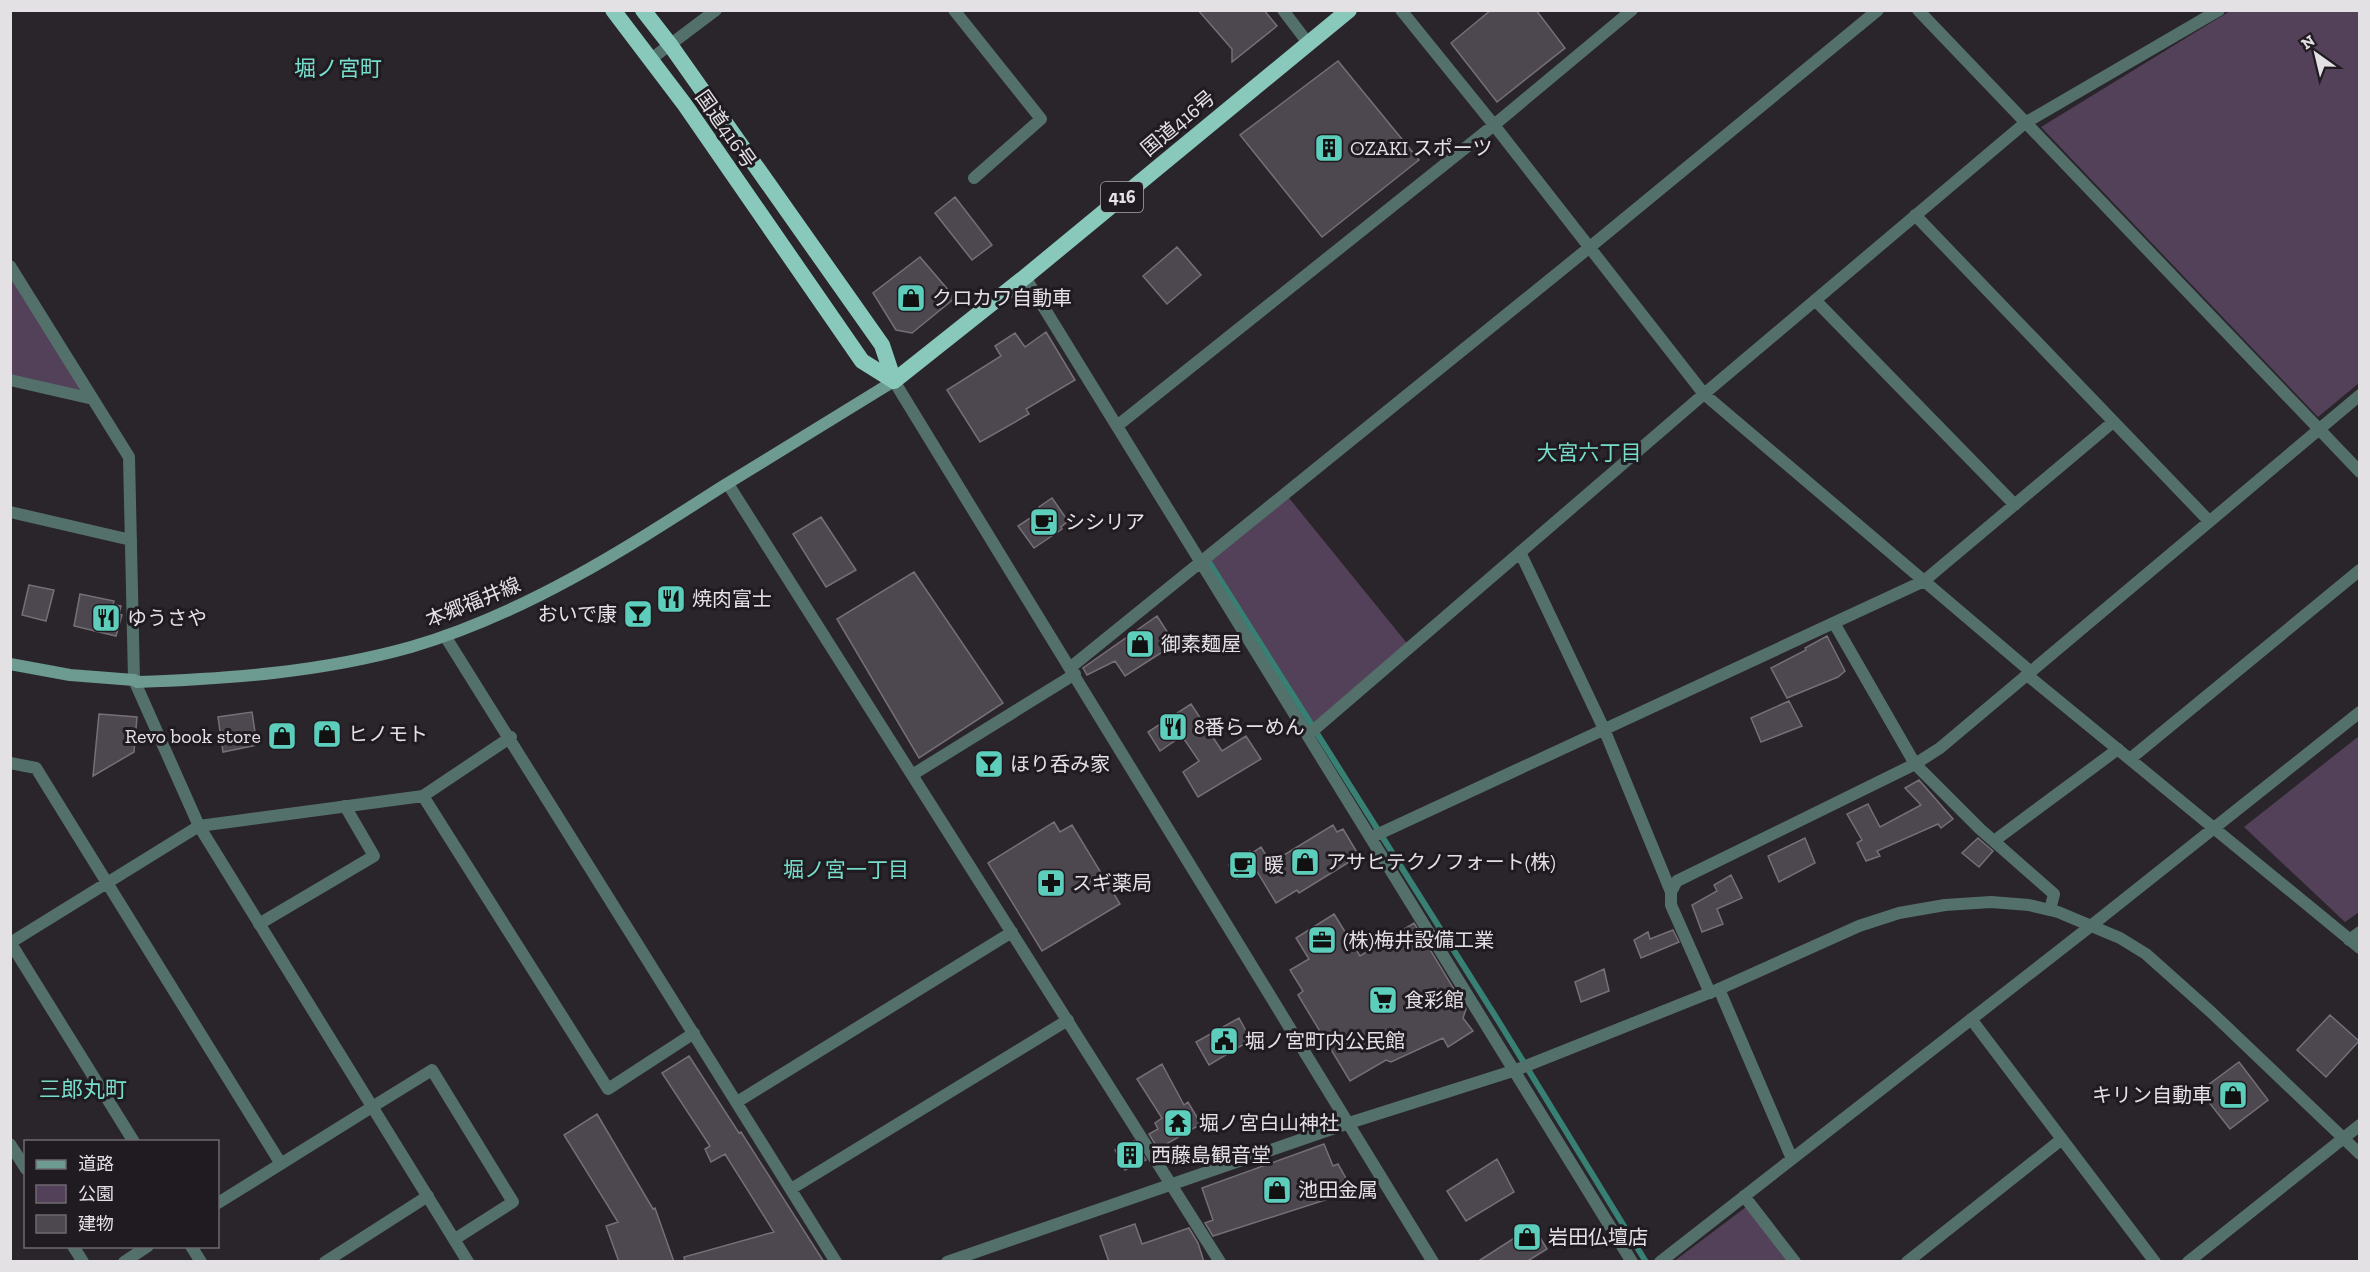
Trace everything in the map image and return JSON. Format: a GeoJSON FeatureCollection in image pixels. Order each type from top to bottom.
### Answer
{"type":"FeatureCollection","features":[{"type":"Feature","properties":{"kind":"highway","name":"国道416号"},"geometry":{"type":"LineString","coordinates":[[613,10],[651,59],[862,361],[894,381]]}},
{"type":"Feature","properties":{"kind":"highway","name":"国道416号"},"geometry":{"type":"LineString","coordinates":[[643,10],[882,345],[894,381]]}},
{"type":"Feature","properties":{"kind":"highway","name":"国道416号"},"geometry":{"type":"LineString","coordinates":[[894,381],[1025,277],[1349,10]]}},
{"type":"Feature","properties":{"kind":"main road","name":"本郷福井線"},"geometry":{"type":"LineString","coordinates":[[10,664],[70,675],[137,682],[194,680],[320,667],[374,656],[445,636],[489,619],[562,585],[894,381]]}},
{"type":"Feature","properties":{"kind":"street"},"geometry":{"type":"LineString","coordinates":[[651,59],[716,10]]}},
{"type":"Feature","properties":{"kind":"street"},"geometry":{"type":"LineString","coordinates":[[954,10],[1041,119],[974,178]]}},
{"type":"Feature","properties":{"kind":"street"},"geometry":{"type":"LineString","coordinates":[[1282,10],[1308,43]]}},
{"type":"Feature","properties":{"kind":"street"},"geometry":{"type":"LineString","coordinates":[[1401,10],[1494,124],[1704,394],[2118,749],[2213,828],[2356,940]]}},
{"type":"Feature","properties":{"kind":"street"},"geometry":{"type":"LineString","coordinates":[[1117,426],[1494,124],[1632,10]]}},
{"type":"Feature","properties":{"kind":"street"},"geometry":{"type":"LineString","coordinates":[[912,776],[1073,670],[1200,561],[1590,247],[1878,10]]}},
{"type":"Feature","properties":{"kind":"street"},"geometry":{"type":"LineString","coordinates":[[1918,10],[2360,472]]}},
{"type":"Feature","properties":{"kind":"street"},"geometry":{"type":"LineString","coordinates":[[1308,735],[1704,394],[2025,123],[2219,10]]}},
{"type":"Feature","properties":{"kind":"street"},"geometry":{"type":"LineString","coordinates":[[1915,215],[2209,521]]}},
{"type":"Feature","properties":{"kind":"street"},"geometry":{"type":"LineString","coordinates":[[10,266],[129,457],[134,680],[199,826],[468,1262]]}},
{"type":"Feature","properties":{"kind":"street"},"geometry":{"type":"LineString","coordinates":[[1025,277],[1516,1070],[1632,1262]]}},
{"type":"Feature","properties":{"kind":"street"},"geometry":{"type":"LineString","coordinates":[[1815,300],[2015,505]]}},
{"type":"Feature","properties":{"kind":"street"},"geometry":{"type":"LineString","coordinates":[[10,380],[93,399]]}},
{"type":"Feature","properties":{"kind":"street"},"geometry":{"type":"LineString","coordinates":[[894,381],[1073,670],[1433,1262]]}},
{"type":"Feature","properties":{"kind":"street"},"geometry":{"type":"LineString","coordinates":[[1671,892],[1677,881],[1915,764],[1940,748],[2360,395]]}},
{"type":"Feature","properties":{"kind":"street"},"geometry":{"type":"LineString","coordinates":[[1372,837],[1924,581],[2112,422]]}},
{"type":"Feature","properties":{"kind":"street"},"geometry":{"type":"LineString","coordinates":[[728,484],[1220,1262]]}},
{"type":"Feature","properties":{"kind":"street"},"geometry":{"type":"LineString","coordinates":[[10,512],[131,540]]}},
{"type":"Feature","properties":{"kind":"street"},"geometry":{"type":"LineString","coordinates":[[1520,552],[1604,729],[1671,892],[1671,905],[1715,991],[1792,1159]]}},
{"type":"Feature","properties":{"kind":"street"},"geometry":{"type":"LineString","coordinates":[[2130,759],[2360,570]]}},
{"type":"Feature","properties":{"kind":"street"},"geometry":{"type":"LineString","coordinates":[[1834,623],[1915,764],[1994,841],[2054,894],[2049,910]]}},
{"type":"Feature","properties":{"kind":"street"},"geometry":{"type":"LineString","coordinates":[[445,636],[511,737],[836,1262]]}},
{"type":"Feature","properties":{"kind":"street"},"geometry":{"type":"LineString","coordinates":[[1660,1262],[2092,925],[2360,712]]}},
{"type":"Feature","properties":{"kind":"street"},"geometry":{"type":"LineString","coordinates":[[133,1140],[11,943],[199,826],[423,796],[511,737]]}},
{"type":"Feature","properties":{"kind":"street"},"geometry":{"type":"LineString","coordinates":[[1994,841],[2118,749]]}},
{"type":"Feature","properties":{"kind":"street"},"geometry":{"type":"LineString","coordinates":[[10,763],[36,768],[281,1164]]}},
{"type":"Feature","properties":{"kind":"street"},"geometry":{"type":"LineString","coordinates":[[423,796],[608,1089],[694,1034]]}},
{"type":"Feature","properties":{"kind":"street"},"geometry":{"type":"LineString","coordinates":[[259,924],[374,856],[345,806]]}},
{"type":"Feature","properties":{"kind":"street"},"geometry":{"type":"LineString","coordinates":[[947,1262],[1349,1123],[1516,1070],[1715,991],[1859,926],[1899,913],[1945,905],[1991,902],[2029,905],[2092,925],[2120,938],[2145,954],[2211,1012],[2360,1154]]}},
{"type":"Feature","properties":{"kind":"street"},"geometry":{"type":"LineString","coordinates":[[737,1102],[1012,932]]}},
{"type":"Feature","properties":{"kind":"street"},"geometry":{"type":"LineString","coordinates":[[1971,1019],[2155,1262]]}},
{"type":"Feature","properties":{"kind":"street"},"geometry":{"type":"LineString","coordinates":[[791,1189],[1068,1020]]}},
{"type":"Feature","properties":{"kind":"street"},"geometry":{"type":"LineString","coordinates":[[219,1202],[432,1070],[513,1202],[455,1239]]}},
{"type":"Feature","properties":{"kind":"street"},"geometry":{"type":"LineString","coordinates":[[2188,1262],[2360,1125]]}},
{"type":"Feature","properties":{"kind":"street"},"geometry":{"type":"LineString","coordinates":[[1907,1262],[2062,1139]]}},
{"type":"Feature","properties":{"kind":"street"},"geometry":{"type":"LineString","coordinates":[[10,1144],[24,1166]]}},
{"type":"Feature","properties":{"kind":"street"},"geometry":{"type":"LineString","coordinates":[[325,1262],[428,1196]]}},
{"type":"Feature","properties":{"kind":"street"},"geometry":{"type":"LineString","coordinates":[[1744,1196],[1795,1262]]}},
{"type":"Feature","properties":{"kind":"street"},"geometry":{"type":"LineString","coordinates":[[74,1248],[82,1262]]}},
{"type":"Feature","properties":{"kind":"street"},"geometry":{"type":"LineString","coordinates":[[124,1262],[145,1248]]}},
{"type":"Feature","properties":{"kind":"street"},"geometry":{"type":"LineString","coordinates":[[192,1248],[201,1262]]}},
{"type":"Feature","properties":{"kind":"green space"},"geometry":{"type":"Polygon","coordinates":[[[2230,11],[2359,11],[2359,383],[2318,417],[2041,127],[2230,11]]]}},
{"type":"Feature","properties":{"kind":"green space"},"geometry":{"type":"Polygon","coordinates":[[[11,278],[93,399],[11,375],[11,278]]]}},
{"type":"Feature","properties":{"kind":"green space"},"geometry":{"type":"Polygon","coordinates":[[[1285,493],[1410,647],[1308,735],[1200,561],[1285,493]]]}},
{"type":"Feature","properties":{"kind":"green space"},"geometry":{"type":"Polygon","coordinates":[[[2359,736],[2359,912],[2345,922],[2244,827],[2359,736]]]}},
{"type":"Feature","properties":{"kind":"green space"},"geometry":{"type":"Polygon","coordinates":[[[1750,1204],[1795,1262],[1673,1262],[1750,1204]]]}},
{"type":"Feature","properties":{"kind":"building"},"geometry":{"type":"Polygon","coordinates":[[[1198,10],[1264,10],[1277,26],[1232,62],[1232,49],[1198,10]]]}},
{"type":"Feature","properties":{"kind":"building","name":"OZAKI スポーツ"},"geometry":{"type":"Polygon","coordinates":[[[1491,10],[1536,10],[1565,48],[1497,102],[1451,43],[1491,10]]]}},
{"type":"Feature","properties":{"kind":"building","name":"OZAKI スポーツ"},"geometry":{"type":"Polygon","coordinates":[[[1338,61],[1419,160],[1322,237],[1240,135],[1338,61]]]}},
{"type":"Feature","properties":{"kind":"building"},"geometry":{"type":"Polygon","coordinates":[[[955,197],[992,245],[972,260],[935,213],[955,197]]]}},
{"type":"Feature","properties":{"kind":"building"},"geometry":{"type":"Polygon","coordinates":[[[1177,247],[1201,275],[1167,304],[1143,276],[1177,247]]]}},
{"type":"Feature","properties":{"kind":"building"},"geometry":{"type":"Polygon","coordinates":[[[920,257],[955,298],[912,333],[896,330],[873,293],[920,257]]]}},
{"type":"Feature","properties":{"kind":"building"},"geometry":{"type":"Polygon","coordinates":[[[1046,332],[1075,380],[1026,409],[1029,414],[980,442],[947,390],[1001,356],[995,346],[1015,333],[1025,347],[1046,332]]]}},
{"type":"Feature","properties":{"kind":"building"},"geometry":{"type":"Polygon","coordinates":[[[1052,498],[1068,521],[1061,527],[1062,529],[1034,548],[1018,526],[1041,511],[1039,507],[1052,498]]]}},
{"type":"Feature","properties":{"kind":"building"},"geometry":{"type":"Polygon","coordinates":[[[821,517],[856,570],[826,587],[793,534],[821,517]]]}},
{"type":"Feature","properties":{"kind":"building"},"geometry":{"type":"Polygon","coordinates":[[[914,572],[1003,703],[919,758],[837,619],[914,572]]]}},
{"type":"Feature","properties":{"kind":"building"},"geometry":{"type":"Polygon","coordinates":[[[29,585],[54,590],[46,621],[22,615],[29,585]]]}},
{"type":"Feature","properties":{"kind":"building"},"geometry":{"type":"Polygon","coordinates":[[[80,594],[114,601],[113,605],[121,606],[119,614],[122,615],[116,636],[74,626],[80,594]]]}},
{"type":"Feature","properties":{"kind":"building"},"geometry":{"type":"Polygon","coordinates":[[[1157,616],[1175,644],[1125,676],[1115,661],[1087,675],[1083,668],[1157,616]]]}},
{"type":"Feature","properties":{"kind":"building"},"geometry":{"type":"Polygon","coordinates":[[[1827,636],[1845,671],[1838,677],[1787,698],[1771,668],[1827,636]]]}},
{"type":"Feature","properties":{"kind":"building"},"geometry":{"type":"Polygon","coordinates":[[[1789,701],[1802,726],[1761,742],[1751,718],[1789,701]]]}},
{"type":"Feature","properties":{"kind":"building"},"geometry":{"type":"Polygon","coordinates":[[[1191,704],[1222,751],[1246,736],[1261,759],[1198,797],[1183,772],[1199,761],[1182,736],[1160,751],[1148,732],[1191,704]]]}},
{"type":"Feature","properties":{"kind":"building"},"geometry":{"type":"Polygon","coordinates":[[[252,712],[257,745],[223,752],[218,717],[252,712]]]}},
{"type":"Feature","properties":{"kind":"building"},"geometry":{"type":"Polygon","coordinates":[[[99,714],[137,717],[134,752],[93,776],[99,714]]]}},
{"type":"Feature","properties":{"kind":"building"},"geometry":{"type":"Polygon","coordinates":[[[1919,780],[1953,819],[1941,828],[1938,824],[1877,851],[1880,856],[1866,861],[1857,843],[1862,840],[1847,814],[1868,804],[1880,827],[1921,805],[1905,788],[1919,780]]]}},
{"type":"Feature","properties":{"kind":"building"},"geometry":{"type":"Polygon","coordinates":[[[1054,822],[1060,832],[1072,825],[1120,904],[1042,951],[988,863],[1054,822]]]}},
{"type":"Feature","properties":{"kind":"building"},"geometry":{"type":"Polygon","coordinates":[[[1333,825],[1337,832],[1343,829],[1358,854],[1352,857],[1354,859],[1299,893],[1297,890],[1276,903],[1255,868],[1237,879],[1229,865],[1250,851],[1252,853],[1261,847],[1271,863],[1333,825]]]}},
{"type":"Feature","properties":{"kind":"building"},"geometry":{"type":"Polygon","coordinates":[[[1805,838],[1815,863],[1779,882],[1768,856],[1805,838]]]}},
{"type":"Feature","properties":{"kind":"building"},"geometry":{"type":"Polygon","coordinates":[[[1978,838],[1993,851],[1979,867],[1962,853],[1978,838]]]}},
{"type":"Feature","properties":{"kind":"building"},"geometry":{"type":"Polygon","coordinates":[[[1731,875],[1742,898],[1717,909],[1723,924],[1702,932],[1692,905],[1717,891],[1714,885],[1731,875]]]}},
{"type":"Feature","properties":{"kind":"building","name":"食彩館"},"geometry":{"type":"Polygon","coordinates":[[[1334,914],[1360,956],[1414,923],[1466,1009],[1463,1018],[1473,1031],[1448,1047],[1443,1038],[1391,1062],[1386,1060],[1350,1081],[1298,995],[1303,991],[1290,970],[1309,959],[1296,938],[1334,914]]]}},
{"type":"Feature","properties":{"kind":"building"},"geometry":{"type":"Polygon","coordinates":[[[1673,930],[1679,942],[1641,958],[1634,940],[1648,932],[1650,939],[1673,930]]]}},
{"type":"Feature","properties":{"kind":"building"},"geometry":{"type":"Polygon","coordinates":[[[1604,969],[1609,991],[1581,1002],[1575,982],[1604,969]]]}},
{"type":"Feature","properties":{"kind":"building"},"geometry":{"type":"Polygon","coordinates":[[[2330,1015],[2359,1041],[2326,1077],[2297,1050],[2330,1015]]]}},
{"type":"Feature","properties":{"kind":"building","name":"堀ノ宮町内公民館"},"geometry":{"type":"Polygon","coordinates":[[[1239,1018],[1251,1040],[1209,1065],[1196,1042],[1239,1018]]]}},
{"type":"Feature","properties":{"kind":"building"},"geometry":{"type":"Polygon","coordinates":[[[689,1056],[739,1133],[741,1132],[824,1262],[685,1262],[684,1257],[774,1232],[725,1154],[711,1162],[705,1149],[710,1146],[662,1073],[689,1056]]]}},
{"type":"Feature","properties":{"kind":"building"},"geometry":{"type":"Polygon","coordinates":[[[2239,1062],[2268,1100],[2230,1129],[2200,1091],[2239,1062]]]}},
{"type":"Feature","properties":{"kind":"building"},"geometry":{"type":"Polygon","coordinates":[[[1162,1064],[1184,1105],[1188,1102],[1201,1124],[1158,1149],[1149,1134],[1158,1129],[1155,1123],[1162,1118],[1137,1079],[1162,1064]]]}},
{"type":"Feature","properties":{"kind":"building"},"geometry":{"type":"Polygon","coordinates":[[[597,1114],[653,1209],[655,1208],[674,1262],[619,1262],[606,1226],[618,1222],[564,1135],[597,1114]]]}},
{"type":"Feature","properties":{"kind":"building","name":"西藤島観音堂"},"geometry":{"type":"Polygon","coordinates":[[[1134,1141],[1146,1160],[1125,1170],[1115,1150],[1134,1141]]]}},
{"type":"Feature","properties":{"kind":"building","name":"池田金属"},"geometry":{"type":"Polygon","coordinates":[[[1324,1144],[1333,1166],[1338,1164],[1353,1191],[1213,1236],[1205,1223],[1213,1220],[1202,1188],[1324,1144]]]}},
{"type":"Feature","properties":{"kind":"building"},"geometry":{"type":"Polygon","coordinates":[[[1497,1159],[1514,1192],[1466,1221],[1447,1191],[1497,1159]]]}},
{"type":"Feature","properties":{"kind":"building"},"geometry":{"type":"Polygon","coordinates":[[[1135,1224],[1142,1244],[1189,1228],[1198,1243],[1204,1262],[1109,1262],[1100,1236],[1135,1224]]]}},
{"type":"Feature","properties":{"kind":"building","name":"岩田仏壇店"},"geometry":{"type":"Polygon","coordinates":[[[1533,1226],[1547,1249],[1526,1262],[1477,1262],[1533,1226]]]}},
{"type":"Feature","properties":{"kind":"waterway"},"geometry":{"type":"LineString","coordinates":[[1209,562],[1499,1022],[1646,1262]]}},
{"type":"Feature","properties":{"kind":"place","name":"OZAKI スポーツ"},"geometry":{"type":"Point","coordinates":[1329,148]}},
{"type":"Feature","properties":{"kind":"place","name":"クロカワ自動車"},"geometry":{"type":"Point","coordinates":[911,298]}},
{"type":"Feature","properties":{"kind":"place","name":"シシリア"},"geometry":{"type":"Point","coordinates":[1044,522]}},
{"type":"Feature","properties":{"kind":"place","name":"焼肉富士"},"geometry":{"type":"Point","coordinates":[671,599]}},
{"type":"Feature","properties":{"kind":"place","name":"おいで康"},"geometry":{"type":"Point","coordinates":[638,614]}},
{"type":"Feature","properties":{"kind":"place","name":"ゆうさや"},"geometry":{"type":"Point","coordinates":[106,618]}},
{"type":"Feature","properties":{"kind":"place","name":"御素麺屋"},"geometry":{"type":"Point","coordinates":[1140,644]}},
{"type":"Feature","properties":{"kind":"place","name":"8番らーめん"},"geometry":{"type":"Point","coordinates":[1173,727]}},
{"type":"Feature","properties":{"kind":"place","name":"ヒノモト"},"geometry":{"type":"Point","coordinates":[327,734]}},
{"type":"Feature","properties":{"kind":"place","name":"Revo book store"},"geometry":{"type":"Point","coordinates":[282,736]}},
{"type":"Feature","properties":{"kind":"place","name":"ほり呑み家"},"geometry":{"type":"Point","coordinates":[989,764]}},
{"type":"Feature","properties":{"kind":"place","name":"アサヒテクノフォート(株)"},"geometry":{"type":"Point","coordinates":[1305,862]}},
{"type":"Feature","properties":{"kind":"place","name":"暖"},"geometry":{"type":"Point","coordinates":[1243,865]}},
{"type":"Feature","properties":{"kind":"place","name":"スギ薬局"},"geometry":{"type":"Point","coordinates":[1051,883]}},
{"type":"Feature","properties":{"kind":"place","name":"(株)梅井設備工業"},"geometry":{"type":"Point","coordinates":[1322,940]}},
{"type":"Feature","properties":{"kind":"place","name":"食彩館"},"geometry":{"type":"Point","coordinates":[1383,1000]}},
{"type":"Feature","properties":{"kind":"place","name":"堀ノ宮町内公民館"},"geometry":{"type":"Point","coordinates":[1224,1041]}},
{"type":"Feature","properties":{"kind":"place","name":"キリン自動車"},"geometry":{"type":"Point","coordinates":[2233,1095]}},
{"type":"Feature","properties":{"kind":"place","name":"堀ノ宮白山神社"},"geometry":{"type":"Point","coordinates":[1178,1123]}},
{"type":"Feature","properties":{"kind":"place","name":"西藤島観音堂"},"geometry":{"type":"Point","coordinates":[1130,1155]}},
{"type":"Feature","properties":{"kind":"place","name":"池田金属"},"geometry":{"type":"Point","coordinates":[1277,1190]}},
{"type":"Feature","properties":{"kind":"place","name":"岩田仏壇店"},"geometry":{"type":"Point","coordinates":[1527,1237]}},
{"type":"Feature","properties":{"kind":"district","name":"堀ノ宮町"},"geometry":{"type":"Point","coordinates":[338,68]}},
{"type":"Feature","properties":{"kind":"district","name":"大宮六丁目"},"geometry":{"type":"Point","coordinates":[1589,452]}},
{"type":"Feature","properties":{"kind":"district","name":"堀ノ宮一丁目"},"geometry":{"type":"Point","coordinates":[846,869]}},
{"type":"Feature","properties":{"kind":"district","name":"三郎丸町"},"geometry":{"type":"Point","coordinates":[83,1089]}}]}
